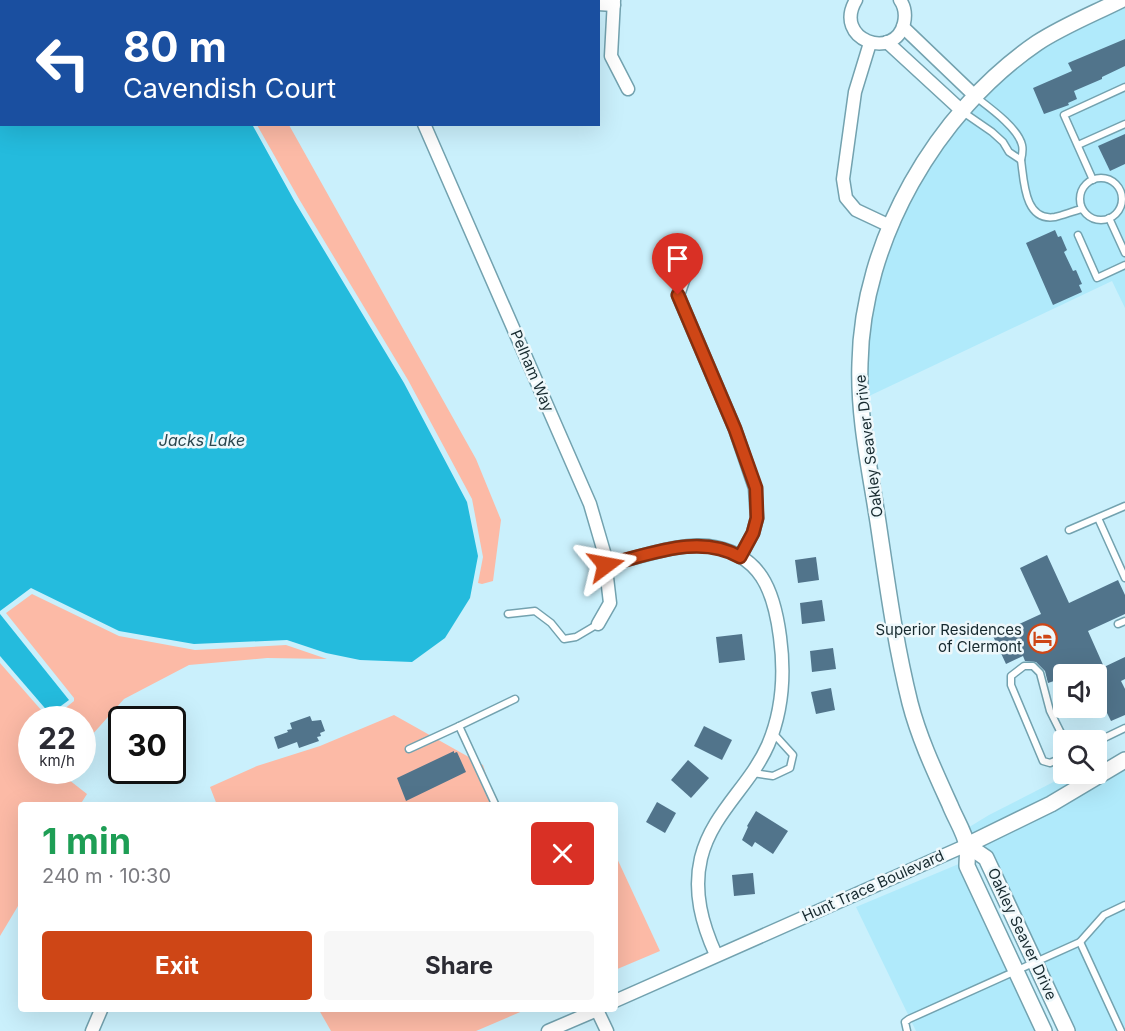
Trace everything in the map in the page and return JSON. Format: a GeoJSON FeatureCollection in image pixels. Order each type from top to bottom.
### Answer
{"type":"FeatureCollection","features":[{"type":"Feature","properties":{"kind":"street"},"geometry":{"type":"LineString","coordinates":[[856,0],[850,15],[852,24],[862,39],[870,42],[887,42],[899,34],[903,27],[904,1]]}},
{"type":"Feature","properties":{"kind":"street","name":"Oakley Seaver Drive"},"geometry":{"type":"LineString","coordinates":[[1044,1031],[967,866],[967,845],[924,747],[911,705],[897,647],[866,443],[860,389],[862,326],[878,258],[890,226],[906,192],[927,157],[962,111],[1005,69],[1035,44],[1121,0]]}},
{"type":"Feature","properties":{"kind":"street"},"geometry":{"type":"LineString","coordinates":[[614,2],[611,56],[628,89]]}},
{"type":"Feature","properties":{"kind":"street"},"geometry":{"type":"LineString","coordinates":[[903,27],[976,97]]}},
{"type":"Feature","properties":{"kind":"street"},"geometry":{"type":"LineString","coordinates":[[870,42],[855,92],[843,179],[846,198],[856,210],[890,226]]}},
{"type":"Feature","properties":{"kind":"street"},"geometry":{"type":"LineString","coordinates":[[887,42],[962,111]]}},
{"type":"Feature","properties":{"kind":"street"},"geometry":{"type":"LineString","coordinates":[[918,71],[933,56]]}},
{"type":"Feature","properties":{"kind":"street","name":"Pelham Way"},"geometry":{"type":"LineString","coordinates":[[425,126],[590,504],[606,565],[609,603],[598,624]]}},
{"type":"Feature","properties":{"kind":"street"},"geometry":{"type":"LineString","coordinates":[[688,266],[678,295],[735,429],[756,488],[757,518],[753,533],[740,557]]}},
{"type":"Feature","properties":{"kind":"street"},"geometry":{"type":"LineString","coordinates":[[606,565],[689,545],[719,548],[740,557],[762,576],[769,588],[777,612],[783,659],[783,681],[781,701],[772,733],[759,764],[723,809],[713,827],[701,859],[698,879],[700,906],[716,955]]}},
{"type":"Feature","properties":{"kind":"street","name":"Hunt Trace Boulevard"},"geometry":{"type":"LineString","coordinates":[[618,1000],[967,845],[1052,804],[1125,760]]}},
{"type":"Feature","properties":{"kind":"street","name":"Oakley Seaver Drive"},"geometry":{"type":"LineString","coordinates":[[967,845],[986,858],[1067,1031]]}},
{"type":"Feature","properties":{"kind":"street"},"geometry":{"type":"LineString","coordinates":[[92,1031],[100,1012]]}},
{"type":"Feature","properties":{"kind":"street"},"geometry":{"type":"LineString","coordinates":[[548,1031],[592,1012]]}},
{"type":"Feature","properties":{"kind":"street"},"geometry":{"type":"LineString","coordinates":[[598,1012],[607,1031]]}},
{"type":"Feature","properties":{"kind":"lane"},"geometry":{"type":"LineString","coordinates":[[1093,180],[1064,115],[1125,87]]}},
{"type":"Feature","properties":{"kind":"lane"},"geometry":{"type":"LineString","coordinates":[[976,97],[1003,119],[1022,145],[1021,160],[1025,193],[1030,207],[1042,216],[1053,218],[1082,209]]}},
{"type":"Feature","properties":{"kind":"lane"},"geometry":{"type":"LineString","coordinates":[[962,111],[992,132],[1003,142],[1009,152],[1021,160]]}},
{"type":"Feature","properties":{"kind":"lane"},"geometry":{"type":"LineString","coordinates":[[1078,145],[1125,124]]}},
{"type":"Feature","properties":{"kind":"lane"},"geometry":{"type":"LineString","coordinates":[[1107,179],[1122,188],[1120,206],[1109,218],[1090,217],[1082,209],[1081,192],[1093,180],[1107,179]]}},
{"type":"Feature","properties":{"kind":"lane"},"geometry":{"type":"LineString","coordinates":[[1109,218],[1125,253]]}},
{"type":"Feature","properties":{"kind":"lane"},"geometry":{"type":"LineString","coordinates":[[1078,235],[1097,278],[1125,266]]}},
{"type":"Feature","properties":{"kind":"lane"},"geometry":{"type":"LineString","coordinates":[[1069,530],[1125,506]]}},
{"type":"Feature","properties":{"kind":"lane"},"geometry":{"type":"LineString","coordinates":[[1098,518],[1125,578]]}},
{"type":"Feature","properties":{"kind":"lane"},"geometry":{"type":"LineString","coordinates":[[508,614],[535,611],[551,623],[564,639],[576,637],[598,624]]}},
{"type":"Feature","properties":{"kind":"lane"},"geometry":{"type":"LineString","coordinates":[[1118,624],[1125,621]]}},
{"type":"Feature","properties":{"kind":"lane"},"geometry":{"type":"LineString","coordinates":[[1053,762],[1050,764],[1043,761],[1011,686],[1011,676],[1018,669],[1033,666],[1038,670],[1050,711],[1060,730]]}},
{"type":"Feature","properties":{"kind":"lane"},"geometry":{"type":"LineString","coordinates":[[409,749],[515,699]]}},
{"type":"Feature","properties":{"kind":"lane"},"geometry":{"type":"LineString","coordinates":[[459,726],[494,802]]}},
{"type":"Feature","properties":{"kind":"lane"},"geometry":{"type":"LineString","coordinates":[[1107,737],[1125,728]]}},
{"type":"Feature","properties":{"kind":"lane"},"geometry":{"type":"LineString","coordinates":[[753,772],[773,776],[789,768],[793,755],[772,733]]}},
{"type":"Feature","properties":{"kind":"lane"},"geometry":{"type":"LineString","coordinates":[[907,1031],[905,1022],[909,1019],[1080,942],[1104,915],[1125,905]]}},
{"type":"Feature","properties":{"kind":"lane"},"geometry":{"type":"LineString","coordinates":[[1080,942],[1121,1031]]}},
{"type":"Feature","properties":{"kind":"shaded area"},"geometry":{"type":"Polygon","coordinates":[[[1125,5],[1125,308],[1112,281],[867,397],[869,328],[884,261],[911,196],[932,161],[967,115],[1009,74],[1039,50],[1062,36],[1125,5]]]}},
{"type":"Feature","properties":{"kind":"shaded area"},"geometry":{"type":"Polygon","coordinates":[[[258,126],[290,126],[476,459],[501,520],[493,581],[478,583],[483,557],[472,499],[408,380],[258,126]]]}},
{"type":"Feature","properties":{"kind":"shaded area"},"geometry":{"type":"Polygon","coordinates":[[[32,594],[119,636],[195,650],[286,645],[327,659],[267,658],[189,665],[124,699],[118,706],[108,706],[108,717],[96,730],[96,706],[68,706],[74,701],[74,698],[6,613],[32,594]]]}},
{"type":"Feature","properties":{"kind":"shaded area"},"geometry":{"type":"Polygon","coordinates":[[[0,663],[38,706],[18,706],[18,784],[74,784],[87,794],[82,802],[18,802],[18,906],[0,936],[0,663]]]}},
{"type":"Feature","properties":{"kind":"shaded area"},"geometry":{"type":"Polygon","coordinates":[[[394,715],[483,765],[495,802],[216,802],[210,787],[257,766],[320,746],[394,715]]]}},
{"type":"Feature","properties":{"kind":"shaded area"},"geometry":{"type":"Polygon","coordinates":[[[1125,768],[1125,1031],[1074,1031],[980,846],[1055,810],[1098,784],[1107,784],[1107,779],[1125,768]]]}},
{"type":"Feature","properties":{"kind":"shaded area"},"geometry":{"type":"Polygon","coordinates":[[[1053,782],[1072,784],[1048,799],[970,836],[966,829],[1053,782]]]}},
{"type":"Feature","properties":{"kind":"shaded area"},"geometry":{"type":"Polygon","coordinates":[[[618,860],[660,951],[618,969],[618,860]]]}},
{"type":"Feature","properties":{"kind":"shaded area"},"geometry":{"type":"Polygon","coordinates":[[[961,863],[1036,1031],[916,1031],[856,907],[961,863]]]}},
{"type":"Feature","properties":{"kind":"shaded area"},"geometry":{"type":"Polygon","coordinates":[[[320,1012],[520,1012],[476,1031],[331,1031],[320,1012]]]}},
{"type":"Feature","properties":{"kind":"water","name":"Jacks Lake"},"geometry":{"type":"Polygon","coordinates":[[[0,126],[253,126],[295,202],[404,383],[467,502],[478,556],[470,598],[445,638],[412,662],[360,660],[326,653],[287,640],[194,644],[119,631],[31,588],[0,611],[0,126]]]}},
{"type":"Feature","properties":{"kind":"water"},"geometry":{"type":"Polygon","coordinates":[[[0,614],[69,700],[61,706],[43,706],[0,656],[0,614]]]}},
{"type":"Feature","properties":{"kind":"building"},"geometry":{"type":"Polygon","coordinates":[[[1125,39],[1125,66],[1074,91],[1077,99],[1068,103],[1069,105],[1044,114],[1033,88],[1072,71],[1068,63],[1125,39]]]}},
{"type":"Feature","properties":{"kind":"building"},"geometry":{"type":"Polygon","coordinates":[[[1125,134],[1125,164],[1110,171],[1098,146],[1125,134]]]}},
{"type":"Feature","properties":{"kind":"building"},"geometry":{"type":"Polygon","coordinates":[[[1055,230],[1058,237],[1061,236],[1067,250],[1064,252],[1073,271],[1076,270],[1082,284],[1079,285],[1082,292],[1053,305],[1026,243],[1055,230]]]}},
{"type":"Feature","properties":{"kind":"building","name":"Superior Residences of Clermont"},"geometry":{"type":"Polygon","coordinates":[[[1047,555],[1069,603],[1118,580],[1125,595],[1125,614],[1088,631],[1103,664],[1053,664],[1053,681],[1048,683],[1045,671],[1036,662],[1025,661],[1023,656],[1006,664],[993,636],[1041,614],[1020,568],[1047,555]]]}},
{"type":"Feature","properties":{"kind":"building"},"geometry":{"type":"Polygon","coordinates":[[[816,557],[819,580],[798,583],[795,560],[816,557]]]}},
{"type":"Feature","properties":{"kind":"building"},"geometry":{"type":"Polygon","coordinates":[[[822,600],[825,621],[802,624],[800,603],[822,600]]]}},
{"type":"Feature","properties":{"kind":"building"},"geometry":{"type":"Polygon","coordinates":[[[742,634],[745,660],[719,663],[716,637],[742,634]]]}},
{"type":"Feature","properties":{"kind":"building"},"geometry":{"type":"Polygon","coordinates":[[[833,648],[836,669],[812,672],[810,651],[833,648]]]}},
{"type":"Feature","properties":{"kind":"building","name":"Superior Residences of Clermont"},"geometry":{"type":"Polygon","coordinates":[[[1125,657],[1125,679],[1121,681],[1125,689],[1125,715],[1111,721],[1107,713],[1107,666],[1125,657]]]}},
{"type":"Feature","properties":{"kind":"building"},"geometry":{"type":"Polygon","coordinates":[[[831,688],[835,710],[816,714],[811,692],[831,688]]]}},
{"type":"Feature","properties":{"kind":"building"},"geometry":{"type":"Polygon","coordinates":[[[310,716],[312,721],[321,720],[325,731],[317,737],[319,741],[299,748],[297,742],[278,749],[274,737],[292,729],[290,723],[310,716]]]}},
{"type":"Feature","properties":{"kind":"building"},"geometry":{"type":"Polygon","coordinates":[[[704,726],[732,740],[722,760],[694,746],[704,726]]]}},
{"type":"Feature","properties":{"kind":"building"},"geometry":{"type":"Polygon","coordinates":[[[454,751],[454,753],[457,752],[466,772],[406,801],[397,778],[454,751]]]}},
{"type":"Feature","properties":{"kind":"building"},"geometry":{"type":"Polygon","coordinates":[[[688,760],[709,778],[691,798],[671,780],[688,760]]]}},
{"type":"Feature","properties":{"kind":"building"},"geometry":{"type":"Polygon","coordinates":[[[657,802],[676,813],[665,833],[646,822],[657,802]]]}},
{"type":"Feature","properties":{"kind":"building"},"geometry":{"type":"Polygon","coordinates":[[[756,811],[788,831],[773,854],[755,842],[752,847],[742,840],[756,811]]]}},
{"type":"Feature","properties":{"kind":"building"},"geometry":{"type":"Polygon","coordinates":[[[753,873],[755,894],[734,896],[732,875],[753,873]]]}},
{"type":"Feature","properties":{"kind":"place","name":"Superior Residences of Clermont"},"geometry":{"type":"Point","coordinates":[1043,639]}},
{"type":"Feature","properties":{"kind":"route"},"geometry":{"type":"LineString","coordinates":[[606,565],[689,545],[719,548],[740,557],[753,533],[757,518],[756,488],[735,429],[678,295]]}}]}
